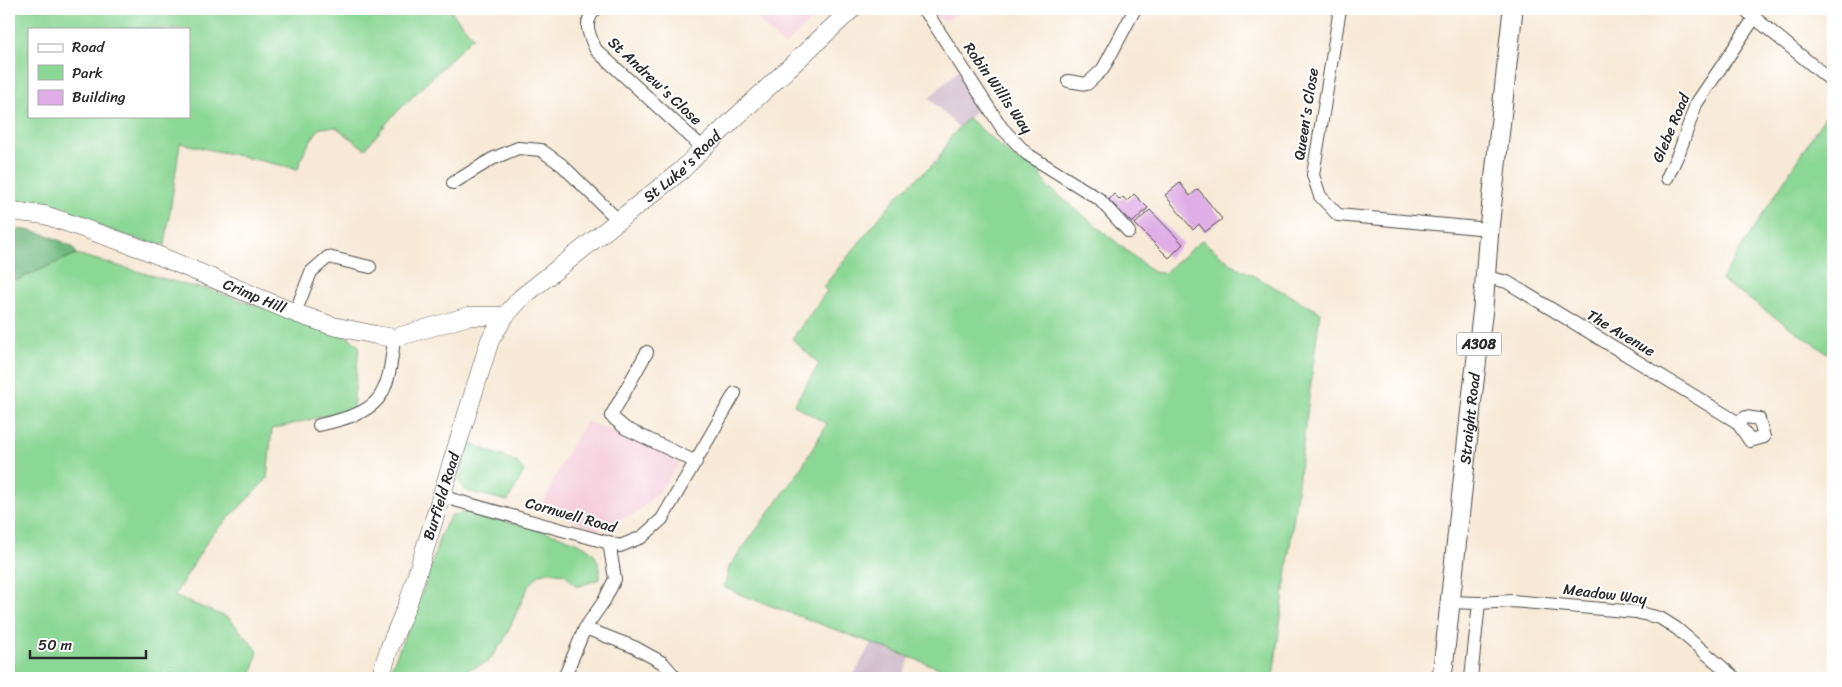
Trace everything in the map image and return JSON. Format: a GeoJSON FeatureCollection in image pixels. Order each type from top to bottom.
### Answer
{"type":"FeatureCollection","features":[{"type":"Feature","properties":{"kind":"main road","name":"St Luke's Road"},"geometry":{"type":"LineString","coordinates":[[505,316],[522,297],[682,170],[703,148],[852,9]]}},
{"type":"Feature","properties":{"kind":"main road","name":"Straight Road"},"geometry":{"type":"LineString","coordinates":[[1442,678],[1449,602],[1487,277],[1489,229],[1513,9]]}},
{"type":"Feature","properties":{"kind":"main road","name":"Crimp Hill"},"geometry":{"type":"LineString","coordinates":[[9,211],[45,215],[142,249],[295,313],[333,326],[394,338],[468,316],[505,316]]}},
{"type":"Feature","properties":{"kind":"main road","name":"Burfield Road"},"geometry":{"type":"LineString","coordinates":[[380,678],[390,646],[408,603],[490,340],[505,316]]}},
{"type":"Feature","properties":{"kind":"street","name":"St Andrew's Close"},"geometry":{"type":"LineString","coordinates":[[596,9],[590,14],[586,29],[596,50],[703,148]]}},
{"type":"Feature","properties":{"kind":"street","name":"Robin Willis Way"},"geometry":{"type":"LineString","coordinates":[[922,9],[929,16],[1002,128],[1027,154],[1099,199],[1128,232]]}},
{"type":"Feature","properties":{"kind":"street"},"geometry":{"type":"LineString","coordinates":[[1068,81],[1087,84],[1103,69],[1135,9]]}},
{"type":"Feature","properties":{"kind":"street","name":"Queen's Close"},"geometry":{"type":"LineString","coordinates":[[1340,9],[1313,175],[1320,196],[1338,215],[1489,229]]}},
{"type":"Feature","properties":{"kind":"street"},"geometry":{"type":"LineString","coordinates":[[1744,9],[1833,82]]}},
{"type":"Feature","properties":{"kind":"street","name":"Glebe Road"},"geometry":{"type":"LineString","coordinates":[[1667,178],[1680,150],[1696,104],[1755,17]]}},
{"type":"Feature","properties":{"kind":"street"},"geometry":{"type":"LineString","coordinates":[[453,183],[492,159],[518,148],[542,150],[562,165],[619,221]]}},
{"type":"Feature","properties":{"kind":"street"},"geometry":{"type":"LineString","coordinates":[[295,313],[311,272],[328,257],[370,267]]}},
{"type":"Feature","properties":{"kind":"street","name":"The Avenue"},"geometry":{"type":"LineString","coordinates":[[1487,277],[1506,282],[1736,422]]}},
{"type":"Feature","properties":{"kind":"street"},"geometry":{"type":"LineString","coordinates":[[319,424],[359,414],[372,405],[385,391],[391,369],[394,338]]}},
{"type":"Feature","properties":{"kind":"street"},"geometry":{"type":"LineString","coordinates":[[647,352],[611,416],[625,428],[696,462]]}},
{"type":"Feature","properties":{"kind":"street","name":"Cornwell Road"},"geometry":{"type":"LineString","coordinates":[[440,496],[620,546],[642,537],[662,520],[735,393]]}},
{"type":"Feature","properties":{"kind":"street"},"geometry":{"type":"LineString","coordinates":[[564,678],[585,628],[604,601],[615,579],[609,542]]}},
{"type":"Feature","properties":{"kind":"street","name":"Meadow Way"},"geometry":{"type":"LineString","coordinates":[[1449,602],[1512,601],[1636,612],[1660,618],[1676,628],[1735,678]]}},
{"type":"Feature","properties":{"kind":"street"},"geometry":{"type":"LineString","coordinates":[[1471,678],[1479,603]]}},
{"type":"Feature","properties":{"kind":"street"},"geometry":{"type":"LineString","coordinates":[[585,628],[634,647],[663,663],[676,678]]}},
{"type":"Feature","properties":{"kind":"shaded area"},"geometry":{"type":"Polygon","coordinates":[[[747,9],[813,9],[818,14],[784,46],[747,9]]]}},
{"type":"Feature","properties":{"kind":"shaded area"},"geometry":{"type":"Polygon","coordinates":[[[929,9],[960,9],[948,20],[938,19],[929,9]]]}},
{"type":"Feature","properties":{"kind":"shaded area"},"geometry":{"type":"Polygon","coordinates":[[[960,69],[983,104],[959,128],[929,98],[960,69]]]}},
{"type":"Feature","properties":{"kind":"shaded area"},"geometry":{"type":"Polygon","coordinates":[[[586,421],[671,456],[680,463],[661,489],[638,512],[596,530],[541,508],[563,460],[586,421]]]}},
{"type":"Feature","properties":{"kind":"shaded area"},"geometry":{"type":"Polygon","coordinates":[[[871,643],[910,658],[902,678],[852,678],[871,643]]]}},
{"type":"Feature","properties":{"kind":"green space"},"geometry":{"type":"Polygon","coordinates":[[[9,9],[449,9],[473,37],[391,118],[365,149],[336,127],[320,128],[307,147],[298,169],[180,143],[165,245],[149,243],[75,218],[69,207],[9,200],[9,9]]]}},
{"type":"Feature","properties":{"kind":"green space"},"geometry":{"type":"Polygon","coordinates":[[[1833,104],[1833,357],[1721,280],[1833,104]]]}},
{"type":"Feature","properties":{"kind":"green space"},"geometry":{"type":"Polygon","coordinates":[[[968,118],[1019,162],[1026,155],[1035,162],[1046,185],[1153,272],[1164,273],[1202,240],[1230,263],[1320,312],[1273,678],[966,678],[724,587],[729,567],[798,473],[827,424],[794,405],[819,364],[792,339],[827,291],[823,287],[898,195],[938,160],[950,138],[968,118]]]}},
{"type":"Feature","properties":{"kind":"green space"},"geometry":{"type":"Polygon","coordinates":[[[9,229],[27,230],[49,236],[73,247],[76,254],[17,280],[9,277],[9,229]]]}},
{"type":"Feature","properties":{"kind":"green space"},"geometry":{"type":"Polygon","coordinates":[[[76,254],[186,285],[211,290],[350,338],[359,346],[353,409],[272,429],[267,479],[210,537],[174,596],[229,618],[258,651],[251,678],[9,678],[9,277],[17,280],[76,254]]]}},
{"type":"Feature","properties":{"kind":"green space"},"geometry":{"type":"Polygon","coordinates":[[[467,442],[517,462],[524,471],[508,501],[466,491],[459,481],[467,442]]]}},
{"type":"Feature","properties":{"kind":"green space"},"geometry":{"type":"Polygon","coordinates":[[[464,512],[533,528],[585,546],[597,559],[600,579],[577,587],[565,574],[549,572],[540,574],[528,587],[504,640],[488,662],[445,678],[387,678],[415,612],[440,536],[451,515],[464,512]]]}},
{"type":"Feature","properties":{"kind":"building"},"geometry":{"type":"Polygon","coordinates":[[[1180,183],[1190,196],[1198,189],[1222,219],[1205,232],[1199,224],[1193,230],[1165,195],[1180,183]]]}},
{"type":"Feature","properties":{"kind":"building"},"geometry":{"type":"Polygon","coordinates":[[[1114,194],[1120,200],[1123,197],[1127,201],[1134,194],[1148,208],[1132,223],[1109,200],[1114,194]]]}},
{"type":"Feature","properties":{"kind":"building"},"geometry":{"type":"Polygon","coordinates":[[[1150,210],[1183,244],[1169,258],[1135,224],[1150,210]]]}}]}
